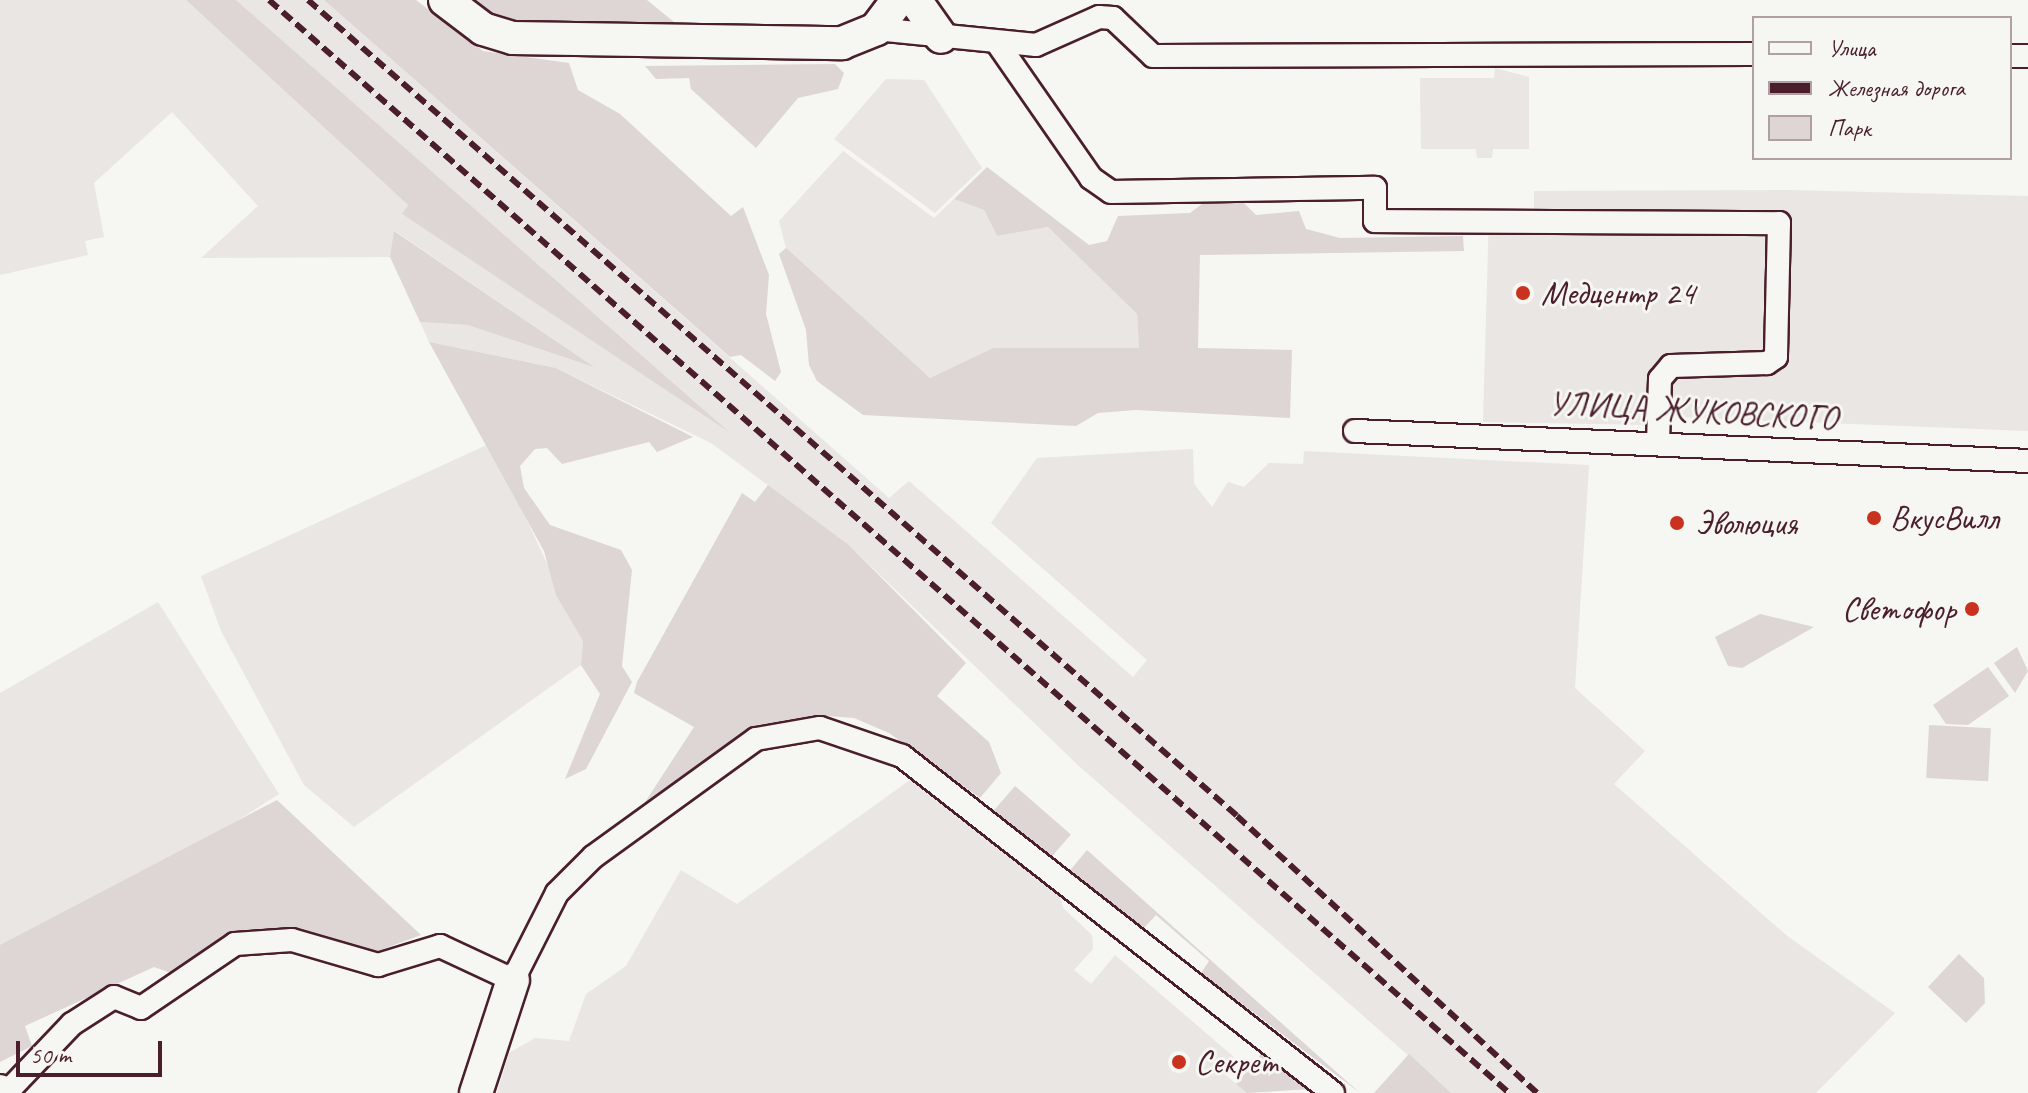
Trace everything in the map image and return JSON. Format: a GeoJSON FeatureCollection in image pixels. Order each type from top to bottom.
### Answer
{"type":"FeatureCollection","features":[{"type":"Feature","properties":{"kind":"street"},"geometry":{"type":"LineString","coordinates":[[445,0],[483,29],[513,38],[842,43],[876,29],[998,44],[1051,42],[1099,17],[1113,18],[1153,56],[1752,54]]}},
{"type":"Feature","properties":{"kind":"street"},"geometry":{"type":"LineString","coordinates":[[876,29],[898,0]]}},
{"type":"Feature","properties":{"kind":"street"},"geometry":{"type":"LineString","coordinates":[[915,0],[941,37]]}},
{"type":"Feature","properties":{"kind":"street"},"geometry":{"type":"LineString","coordinates":[[998,44],[1091,178],[1111,192],[1375,188],[1375,221],[1779,223],[1776,357],[1767,363],[1671,366],[1660,379],[1658,442]]}},
{"type":"Feature","properties":{"kind":"street","name":"УЛИЦА ЖУКОВСКОГО"},"geometry":{"type":"LineString","coordinates":[[1355,431],[1658,442],[2028,461]]}},
{"type":"Feature","properties":{"kind":"street"},"geometry":{"type":"LineString","coordinates":[[476,1093],[513,980],[557,893],[610,844],[756,739],[794,728],[843,731],[902,756],[1333,1093]]}},
{"type":"Feature","properties":{"kind":"street"},"geometry":{"type":"LineString","coordinates":[[0,1086],[10,1089],[72,1024],[114,997],[141,1008],[235,944],[292,940],[378,965],[440,946],[513,980]]}},
{"type":"Feature","properties":{"kind":"shaded area"},"geometry":{"type":"Polygon","coordinates":[[[0,0],[186,0],[408,205],[402,214],[722,427],[236,0],[324,0],[889,498],[909,481],[1133,677],[1147,660],[991,523],[1037,458],[1193,449],[1194,484],[1212,507],[1228,482],[1244,487],[1269,463],[1303,464],[1304,451],[1589,465],[1575,688],[1645,751],[1614,784],[1786,935],[1895,1013],[1816,1093],[1451,1093],[1079,766],[849,545],[711,443],[556,368],[429,342],[420,322],[468,325],[588,363],[395,231],[390,257],[201,258],[258,206],[172,112],[94,183],[104,237],[85,241],[88,255],[0,275],[0,0]]]}},
{"type":"Feature","properties":{"kind":"shaded area"},"geometry":{"type":"Polygon","coordinates":[[[1495,68],[1529,77],[1529,149],[1493,149],[1492,158],[1477,158],[1476,149],[1421,149],[1420,78],[1494,78],[1495,68]]]}},
{"type":"Feature","properties":{"kind":"shaded area"},"geometry":{"type":"Polygon","coordinates":[[[886,79],[924,80],[982,168],[935,213],[834,139],[886,79]]]}},
{"type":"Feature","properties":{"kind":"shaded area"},"geometry":{"type":"Polygon","coordinates":[[[843,151],[934,218],[954,199],[984,210],[997,236],[1048,227],[1137,314],[1139,349],[993,348],[930,378],[788,256],[779,221],[843,151]]]}},
{"type":"Feature","properties":{"kind":"shaded area"},"geometry":{"type":"Polygon","coordinates":[[[1788,190],[2028,196],[2028,431],[1676,417],[1651,425],[1483,422],[1489,213],[1534,213],[1534,191],[1788,190]]]}},
{"type":"Feature","properties":{"kind":"shaded area"},"geometry":{"type":"Polygon","coordinates":[[[491,443],[583,641],[581,665],[354,827],[304,785],[221,631],[201,576],[491,443]]]}},
{"type":"Feature","properties":{"kind":"shaded area"},"geometry":{"type":"Polygon","coordinates":[[[158,602],[279,794],[0,972],[0,693],[158,602]]]}},
{"type":"Feature","properties":{"kind":"shaded area"},"geometry":{"type":"Polygon","coordinates":[[[910,780],[1060,895],[1063,908],[1092,935],[1093,949],[1074,970],[1091,984],[1115,955],[1234,1057],[1222,1072],[1247,1093],[497,1093],[509,1053],[535,1038],[569,1041],[586,994],[626,966],[681,870],[737,904],[910,780]]]}},
{"type":"Feature","properties":{"kind":"green space"},"geometry":{"type":"Polygon","coordinates":[[[186,0],[236,0],[729,432],[402,214],[408,205],[186,0]]]}},
{"type":"Feature","properties":{"kind":"green space"},"geometry":{"type":"Polygon","coordinates":[[[324,0],[416,0],[483,51],[569,63],[578,90],[620,114],[731,216],[743,207],[769,275],[766,314],[781,372],[775,381],[741,355],[730,357],[324,0]]]}},
{"type":"Feature","properties":{"kind":"green space"},"geometry":{"type":"Polygon","coordinates":[[[462,0],[647,0],[680,27],[508,24],[462,0]]]}},
{"type":"Feature","properties":{"kind":"green space"},"geometry":{"type":"Polygon","coordinates":[[[835,64],[844,73],[838,89],[798,98],[756,148],[691,89],[689,78],[656,79],[645,66],[835,64]]]}},
{"type":"Feature","properties":{"kind":"green space"},"geometry":{"type":"Polygon","coordinates":[[[987,167],[1089,245],[1107,241],[1118,216],[1190,213],[1206,201],[1244,203],[1256,215],[1299,211],[1306,229],[1340,238],[1463,236],[1464,251],[1200,255],[1198,348],[1292,350],[1290,418],[1136,410],[1098,413],[1076,426],[863,415],[817,381],[809,365],[806,330],[779,254],[786,248],[930,378],[993,348],[1139,348],[1137,314],[1048,227],[997,236],[984,210],[954,199],[987,167]]]}},
{"type":"Feature","properties":{"kind":"green space"},"geometry":{"type":"Polygon","coordinates":[[[394,231],[594,367],[468,325],[420,322],[390,257],[394,231]]]}},
{"type":"Feature","properties":{"kind":"green space"},"geometry":{"type":"Polygon","coordinates":[[[429,342],[556,368],[693,437],[657,452],[649,442],[562,464],[547,448],[535,449],[520,466],[524,488],[550,525],[621,550],[632,570],[622,666],[632,682],[586,769],[565,779],[600,694],[581,665],[583,641],[556,595],[544,551],[429,342]]]}},
{"type":"Feature","properties":{"kind":"green space"},"geometry":{"type":"Polygon","coordinates":[[[768,485],[849,545],[966,663],[937,696],[989,742],[1001,773],[980,798],[889,733],[854,718],[815,715],[757,725],[638,813],[694,727],[634,693],[637,682],[742,493],[755,502],[768,485]]]}},
{"type":"Feature","properties":{"kind":"green space"},"geometry":{"type":"Polygon","coordinates":[[[1760,614],[1814,627],[1742,668],[1728,666],[1715,637],[1760,614]]]}},
{"type":"Feature","properties":{"kind":"green space"},"geometry":{"type":"Polygon","coordinates":[[[2017,647],[2028,671],[2015,693],[1994,663],[2017,647]]]}},
{"type":"Feature","properties":{"kind":"green space"},"geometry":{"type":"Polygon","coordinates":[[[1988,667],[2009,696],[1968,725],[1946,724],[1933,705],[1988,667]]]}},
{"type":"Feature","properties":{"kind":"green space"},"geometry":{"type":"Polygon","coordinates":[[[1929,725],[1991,728],[1988,781],[1926,778],[1929,725]]]}},
{"type":"Feature","properties":{"kind":"green space"},"geometry":{"type":"Polygon","coordinates":[[[1015,786],[1071,835],[1049,860],[993,812],[1015,786]]]}},
{"type":"Feature","properties":{"kind":"green space"},"geometry":{"type":"Polygon","coordinates":[[[277,800],[421,935],[375,952],[292,928],[231,931],[174,974],[154,967],[25,1026],[32,1046],[0,1062],[0,945],[277,800]]]}},
{"type":"Feature","properties":{"kind":"green space"},"geometry":{"type":"Polygon","coordinates":[[[1087,850],[1360,1093],[1201,973],[1209,961],[1156,915],[1143,929],[1067,874],[1087,850]]]}},
{"type":"Feature","properties":{"kind":"green space"},"geometry":{"type":"Polygon","coordinates":[[[1959,954],[1984,978],[1985,1003],[1966,1023],[1928,987],[1959,954]]]}},
{"type":"Feature","properties":{"kind":"green space"},"geometry":{"type":"Polygon","coordinates":[[[1261,1054],[1311,1089],[1247,1093],[1236,1084],[1261,1054]]]}},
{"type":"Feature","properties":{"kind":"green space"},"geometry":{"type":"Polygon","coordinates":[[[1409,1054],[1451,1093],[1374,1093],[1409,1054]]]}},
{"type":"Feature","properties":{"kind":"railway"},"geometry":{"type":"LineString","coordinates":[[269,0],[1509,1093]]}},
{"type":"Feature","properties":{"kind":"railway"},"geometry":{"type":"LineString","coordinates":[[308,0],[1237,816],[1537,1093]]}},
{"type":"Feature","properties":{"kind":"place","name":"Медцентр 24"},"geometry":{"type":"Point","coordinates":[1523,293]}},
{"type":"Feature","properties":{"kind":"place","name":"ВкусВилл"},"geometry":{"type":"Point","coordinates":[1874,518]}},
{"type":"Feature","properties":{"kind":"place","name":"Эволюция"},"geometry":{"type":"Point","coordinates":[1677,523]}},
{"type":"Feature","properties":{"kind":"place","name":"Светофор"},"geometry":{"type":"Point","coordinates":[1972,609]}},
{"type":"Feature","properties":{"kind":"place","name":"Секрет"},"geometry":{"type":"Point","coordinates":[1179,1062]}}]}
